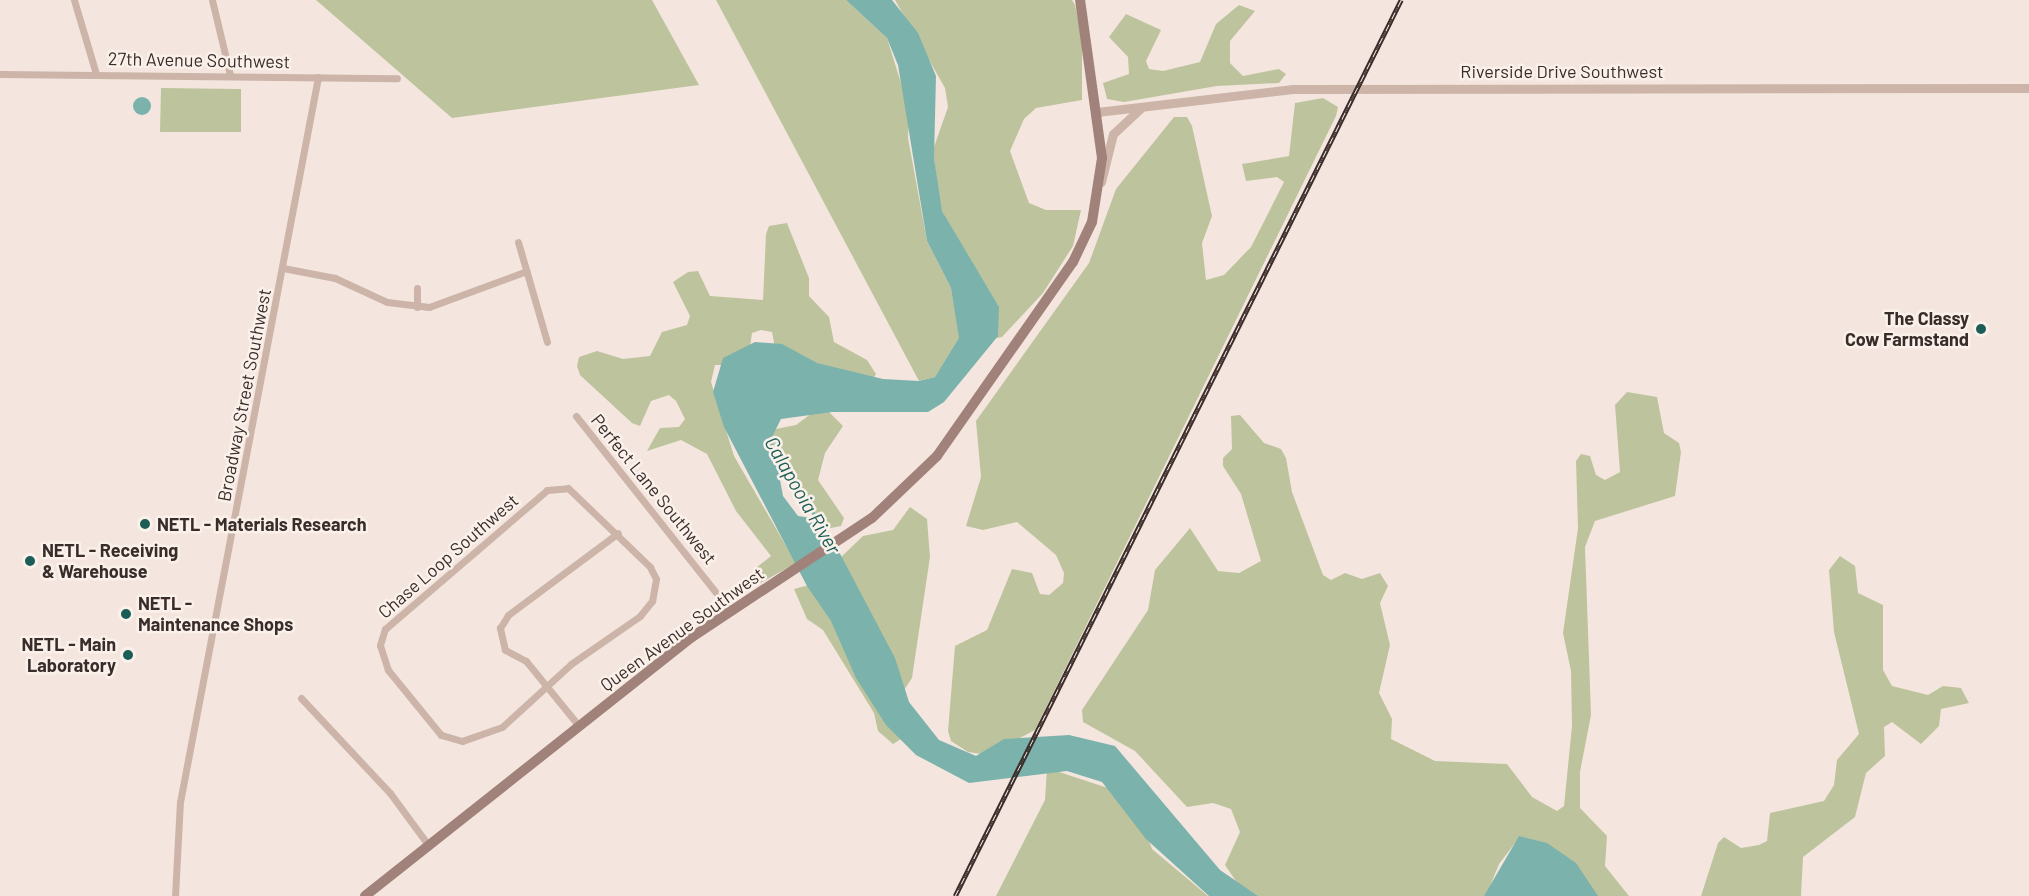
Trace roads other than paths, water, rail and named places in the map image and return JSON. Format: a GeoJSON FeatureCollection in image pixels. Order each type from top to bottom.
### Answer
{"type":"FeatureCollection","features":[{"type":"Feature","properties":{"kind":"main road","name":"Queen Avenue Southwest"},"geometry":{"type":"LineString","coordinates":[[365,896],[729,610],[848,535],[928,466],[1073,262],[1089,233],[1101,182],[1097,112],[1080,0]]}},
{"type":"Feature","properties":{"kind":"street"},"geometry":{"type":"LineString","coordinates":[[74,0],[96,74]]}},
{"type":"Feature","properties":{"kind":"street"},"geometry":{"type":"LineString","coordinates":[[212,0],[230,75]]}},
{"type":"Feature","properties":{"kind":"street","name":"27th Avenue Southwest"},"geometry":{"type":"LineString","coordinates":[[0,74],[397,78]]}},
{"type":"Feature","properties":{"kind":"street","name":"Broadway Street Southwest"},"geometry":{"type":"LineString","coordinates":[[175,896],[179,808],[318,77]]}},
{"type":"Feature","properties":{"kind":"street","name":"Riverside Drive Southwest"},"geometry":{"type":"LineString","coordinates":[[1097,112],[1293,89],[2029,88]]}},
{"type":"Feature","properties":{"kind":"street"},"geometry":{"type":"LineString","coordinates":[[1101,182],[1117,127],[1146,105]]}},
{"type":"Feature","properties":{"kind":"street"},"geometry":{"type":"LineString","coordinates":[[518,242],[548,342]]}},
{"type":"Feature","properties":{"kind":"street"},"geometry":{"type":"LineString","coordinates":[[283,268],[335,279],[387,302],[417,307],[456,301],[527,271]]}},
{"type":"Feature","properties":{"kind":"street"},"geometry":{"type":"LineString","coordinates":[[417,288],[417,307]]}},
{"type":"Feature","properties":{"kind":"street","name":"Perfect Lane Southwest"},"geometry":{"type":"LineString","coordinates":[[576,416],[729,610]]}},
{"type":"Feature","properties":{"kind":"street","name":"Chase Loop Southwest"},"geometry":{"type":"LineString","coordinates":[[547,490],[577,492],[618,533],[656,579],[652,601],[502,727],[462,741],[441,735],[388,670],[380,645],[385,629],[404,610],[547,490]]}},
{"type":"Feature","properties":{"kind":"street"},"geometry":{"type":"LineString","coordinates":[[579,726],[526,661],[505,650],[500,628],[508,615],[618,533]]}},
{"type":"Feature","properties":{"kind":"street"},"geometry":{"type":"LineString","coordinates":[[302,698],[390,793],[429,846]]}},
{"type":"Feature","properties":{"kind":"water"},"geometry":{"type":"Polygon","coordinates":[[[846,0],[892,0],[918,33],[936,76],[934,158],[942,211],[999,307],[998,336],[944,402],[928,412],[832,412],[781,419],[772,437],[783,496],[798,516],[812,518],[812,509],[827,529],[895,658],[909,702],[939,740],[976,756],[1004,739],[1069,735],[1115,746],[1220,870],[1258,896],[1209,896],[1146,839],[1102,782],[1067,771],[969,783],[916,755],[886,725],[856,678],[831,621],[807,586],[724,427],[713,392],[723,358],[755,342],[782,344],[817,363],[883,379],[919,381],[935,377],[959,338],[951,288],[927,241],[898,65],[887,38],[846,0]]]}},
{"type":"Feature","properties":{"kind":"water"},"geometry":{"type":"Polygon","coordinates":[[[142,97],[148,100],[151,106],[148,112],[142,115],[136,112],[133,106],[136,100],[142,97]]]}},
{"type":"Feature","properties":{"kind":"water"},"geometry":{"type":"Polygon","coordinates":[[[1519,836],[1547,843],[1576,863],[1598,896],[1484,896],[1519,836]]]}},
{"type":"Feature","properties":{"kind":"railway"},"geometry":{"type":"LineString","coordinates":[[955,896],[1401,0]]}},
{"type":"Feature","properties":{"kind":"place","name":"The Classy Cow Farmstand"},"geometry":{"type":"Point","coordinates":[1981,329]}},
{"type":"Feature","properties":{"kind":"place","name":"NETL - Materials Research"},"geometry":{"type":"Point","coordinates":[145,524]}},
{"type":"Feature","properties":{"kind":"place","name":"NETL - Receiving & Warehouse"},"geometry":{"type":"Point","coordinates":[30,561]}},
{"type":"Feature","properties":{"kind":"place","name":"NETL - Maintenance Shops"},"geometry":{"type":"Point","coordinates":[126,614]}},
{"type":"Feature","properties":{"kind":"place","name":"NETL - Main Laboratory"},"geometry":{"type":"Point","coordinates":[128,655]}},
{"type":"Feature","properties":{"kind":"water label","name":"Calapooia River"},"geometry":{"type":"Point","coordinates":[803,495]}}]}
